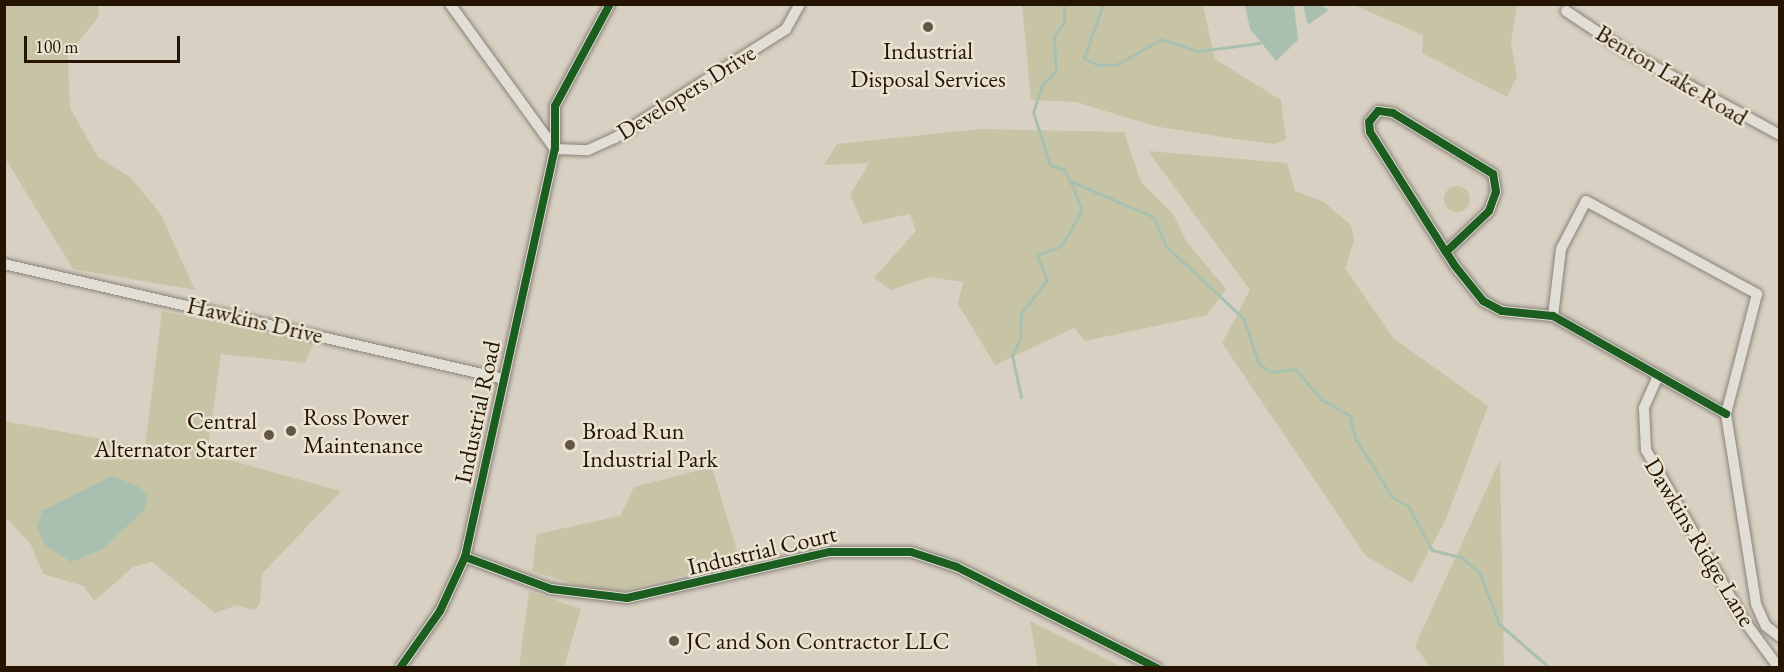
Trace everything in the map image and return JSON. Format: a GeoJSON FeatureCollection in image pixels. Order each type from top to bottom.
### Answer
{"type":"FeatureCollection","features":[{"type":"Feature","properties":{"kind":"street"},"geometry":{"type":"LineString","coordinates":[[450,4],[555,149]]}},
{"type":"Feature","properties":{"kind":"street","name":"Industrial Road"},"geometry":{"type":"LineString","coordinates":[[400,668],[440,611],[465,557],[555,149],[555,106],[610,4]]}},
{"type":"Feature","properties":{"kind":"street","name":"Developers Drive"},"geometry":{"type":"LineString","coordinates":[[555,149],[588,150],[615,138],[786,29],[800,4]]}},
{"type":"Feature","properties":{"kind":"street","name":"Benton Lake Road"},"geometry":{"type":"LineString","coordinates":[[1566,10],[1626,51],[1779,135]]}},
{"type":"Feature","properties":{"kind":"street"},"geometry":{"type":"LineString","coordinates":[[1446,252],[1489,211],[1496,192],[1493,174],[1393,113],[1378,111],[1369,122],[1370,132],[1446,252],[1474,292],[1492,307],[1553,316],[1726,414]]}},
{"type":"Feature","properties":{"kind":"street"},"geometry":{"type":"LineString","coordinates":[[1553,316],[1561,249],[1586,201],[1756,294],[1726,414],[1756,604],[1766,626],[1779,637]]}},
{"type":"Feature","properties":{"kind":"street","name":"Hawkins Drive"},"geometry":{"type":"LineString","coordinates":[[4,264],[504,379]]}},
{"type":"Feature","properties":{"kind":"street","name":"Dawkins Ridge Lane"},"geometry":{"type":"LineString","coordinates":[[1658,375],[1644,408],[1646,450],[1743,618],[1779,668]]}},
{"type":"Feature","properties":{"kind":"street","name":"Industrial Court"},"geometry":{"type":"LineString","coordinates":[[465,557],[551,589],[627,598],[830,552],[911,552],[957,567],[1157,668]]}},
{"type":"Feature","properties":{"kind":"shaded area"},"geometry":{"type":"Polygon","coordinates":[[[5,4],[98,5],[99,16],[68,55],[70,108],[98,157],[131,178],[160,213],[195,290],[73,269],[5,158],[5,4]]]}},
{"type":"Feature","properties":{"kind":"shaded area"},"geometry":{"type":"Polygon","coordinates":[[[1022,5],[1203,5],[1215,59],[1281,100],[1286,139],[1275,144],[1235,139],[1154,126],[1076,102],[1031,100],[1022,5]]]}},
{"type":"Feature","properties":{"kind":"shaded area"},"geometry":{"type":"Polygon","coordinates":[[[1294,5],[1298,40],[1276,61],[1250,29],[1245,6],[1294,5]]]}},
{"type":"Feature","properties":{"kind":"shaded area"},"geometry":{"type":"Polygon","coordinates":[[[1303,5],[1321,5],[1329,10],[1308,25],[1303,5]]]}},
{"type":"Feature","properties":{"kind":"shaded area"},"geometry":{"type":"Polygon","coordinates":[[[1354,5],[1517,5],[1511,43],[1517,76],[1507,97],[1422,53],[1423,35],[1354,5]]]}},
{"type":"Feature","properties":{"kind":"shaded area"},"geometry":{"type":"Polygon","coordinates":[[[980,129],[1124,132],[1141,182],[1174,215],[1186,241],[1226,289],[1207,315],[1085,341],[1074,328],[995,365],[958,304],[963,282],[930,277],[891,290],[874,278],[916,231],[910,214],[863,224],[850,195],[869,163],[824,165],[837,144],[980,129]]]}},
{"type":"Feature","properties":{"kind":"shaded area"},"geometry":{"type":"Polygon","coordinates":[[[1148,151],[1287,163],[1295,191],[1324,202],[1351,225],[1354,241],[1345,268],[1393,338],[1488,406],[1446,519],[1412,583],[1366,556],[1222,343],[1250,290],[1148,151]]]}},
{"type":"Feature","properties":{"kind":"shaded area"},"geometry":{"type":"Polygon","coordinates":[[[1457,186],[1466,190],[1470,199],[1466,208],[1457,212],[1448,208],[1444,199],[1448,190],[1457,186]]]}},
{"type":"Feature","properties":{"kind":"shaded area"},"geometry":{"type":"Polygon","coordinates":[[[162,311],[313,343],[305,363],[221,354],[207,454],[341,491],[262,574],[260,604],[254,610],[237,605],[215,613],[152,562],[133,567],[94,601],[84,586],[43,574],[30,543],[5,517],[4,421],[145,447],[162,311]]]}},
{"type":"Feature","properties":{"kind":"shaded area"},"geometry":{"type":"Polygon","coordinates":[[[1500,460],[1504,667],[1430,667],[1415,646],[1500,460]]]}},
{"type":"Feature","properties":{"kind":"shaded area"},"geometry":{"type":"Polygon","coordinates":[[[712,467],[740,561],[620,591],[588,588],[532,571],[537,534],[620,516],[634,487],[712,467]]]}},
{"type":"Feature","properties":{"kind":"shaded area"},"geometry":{"type":"Polygon","coordinates":[[[112,476],[138,486],[148,496],[144,510],[103,549],[71,562],[45,545],[37,528],[42,511],[112,476]]]}},
{"type":"Feature","properties":{"kind":"shaded area"},"geometry":{"type":"Polygon","coordinates":[[[529,591],[581,609],[564,667],[519,667],[529,591]]]}},
{"type":"Feature","properties":{"kind":"shaded area"},"geometry":{"type":"Polygon","coordinates":[[[1030,621],[1118,665],[1119,667],[1038,667],[1030,621]]]}},
{"type":"Feature","properties":{"kind":"waterway"},"geometry":{"type":"LineString","coordinates":[[1064,4],[1064,22],[1054,37],[1056,71],[1042,85],[1033,112],[1050,165],[1064,169],[1070,181],[1153,217],[1166,246],[1243,318],[1259,364],[1271,372],[1295,369],[1321,399],[1349,415],[1356,439],[1392,497],[1408,506],[1432,550],[1461,557],[1479,572],[1499,624],[1550,668]]}},
{"type":"Feature","properties":{"kind":"waterway"},"geometry":{"type":"LineString","coordinates":[[1103,4],[1084,58],[1098,65],[1116,65],[1161,39],[1199,51],[1259,43]]}},
{"type":"Feature","properties":{"kind":"waterway"},"geometry":{"type":"LineString","coordinates":[[1021,397],[1012,355],[1020,340],[1021,313],[1047,280],[1037,255],[1061,246],[1082,210],[1070,181]]}},
{"type":"Feature","properties":{"kind":"cycle path"},"geometry":{"type":"LineString","coordinates":[[400,668],[440,611],[465,557],[555,149],[555,106],[610,4]]}},
{"type":"Feature","properties":{"kind":"cycle path"},"geometry":{"type":"LineString","coordinates":[[1446,252],[1489,211],[1496,192],[1493,174],[1393,113],[1378,111],[1369,122],[1370,132],[1446,252],[1455,266],[1483,301],[1502,311],[1553,316],[1726,414]]}},
{"type":"Feature","properties":{"kind":"cycle path"},"geometry":{"type":"LineString","coordinates":[[465,557],[551,589],[627,598],[830,552],[911,552],[957,567],[1157,668]]}},
{"type":"Feature","properties":{"kind":"place","name":"Industrial Disposal Services"},"geometry":{"type":"Point","coordinates":[928,27]}},
{"type":"Feature","properties":{"kind":"place","name":"Ross Power Maintenance"},"geometry":{"type":"Point","coordinates":[291,431]}},
{"type":"Feature","properties":{"kind":"place","name":"Central Alternator Starter"},"geometry":{"type":"Point","coordinates":[269,435]}},
{"type":"Feature","properties":{"kind":"place","name":"Broad Run Industrial Park"},"geometry":{"type":"Point","coordinates":[570,445]}},
{"type":"Feature","properties":{"kind":"place","name":"JC and Son Contractor LLC"},"geometry":{"type":"Point","coordinates":[674,641]}}]}
